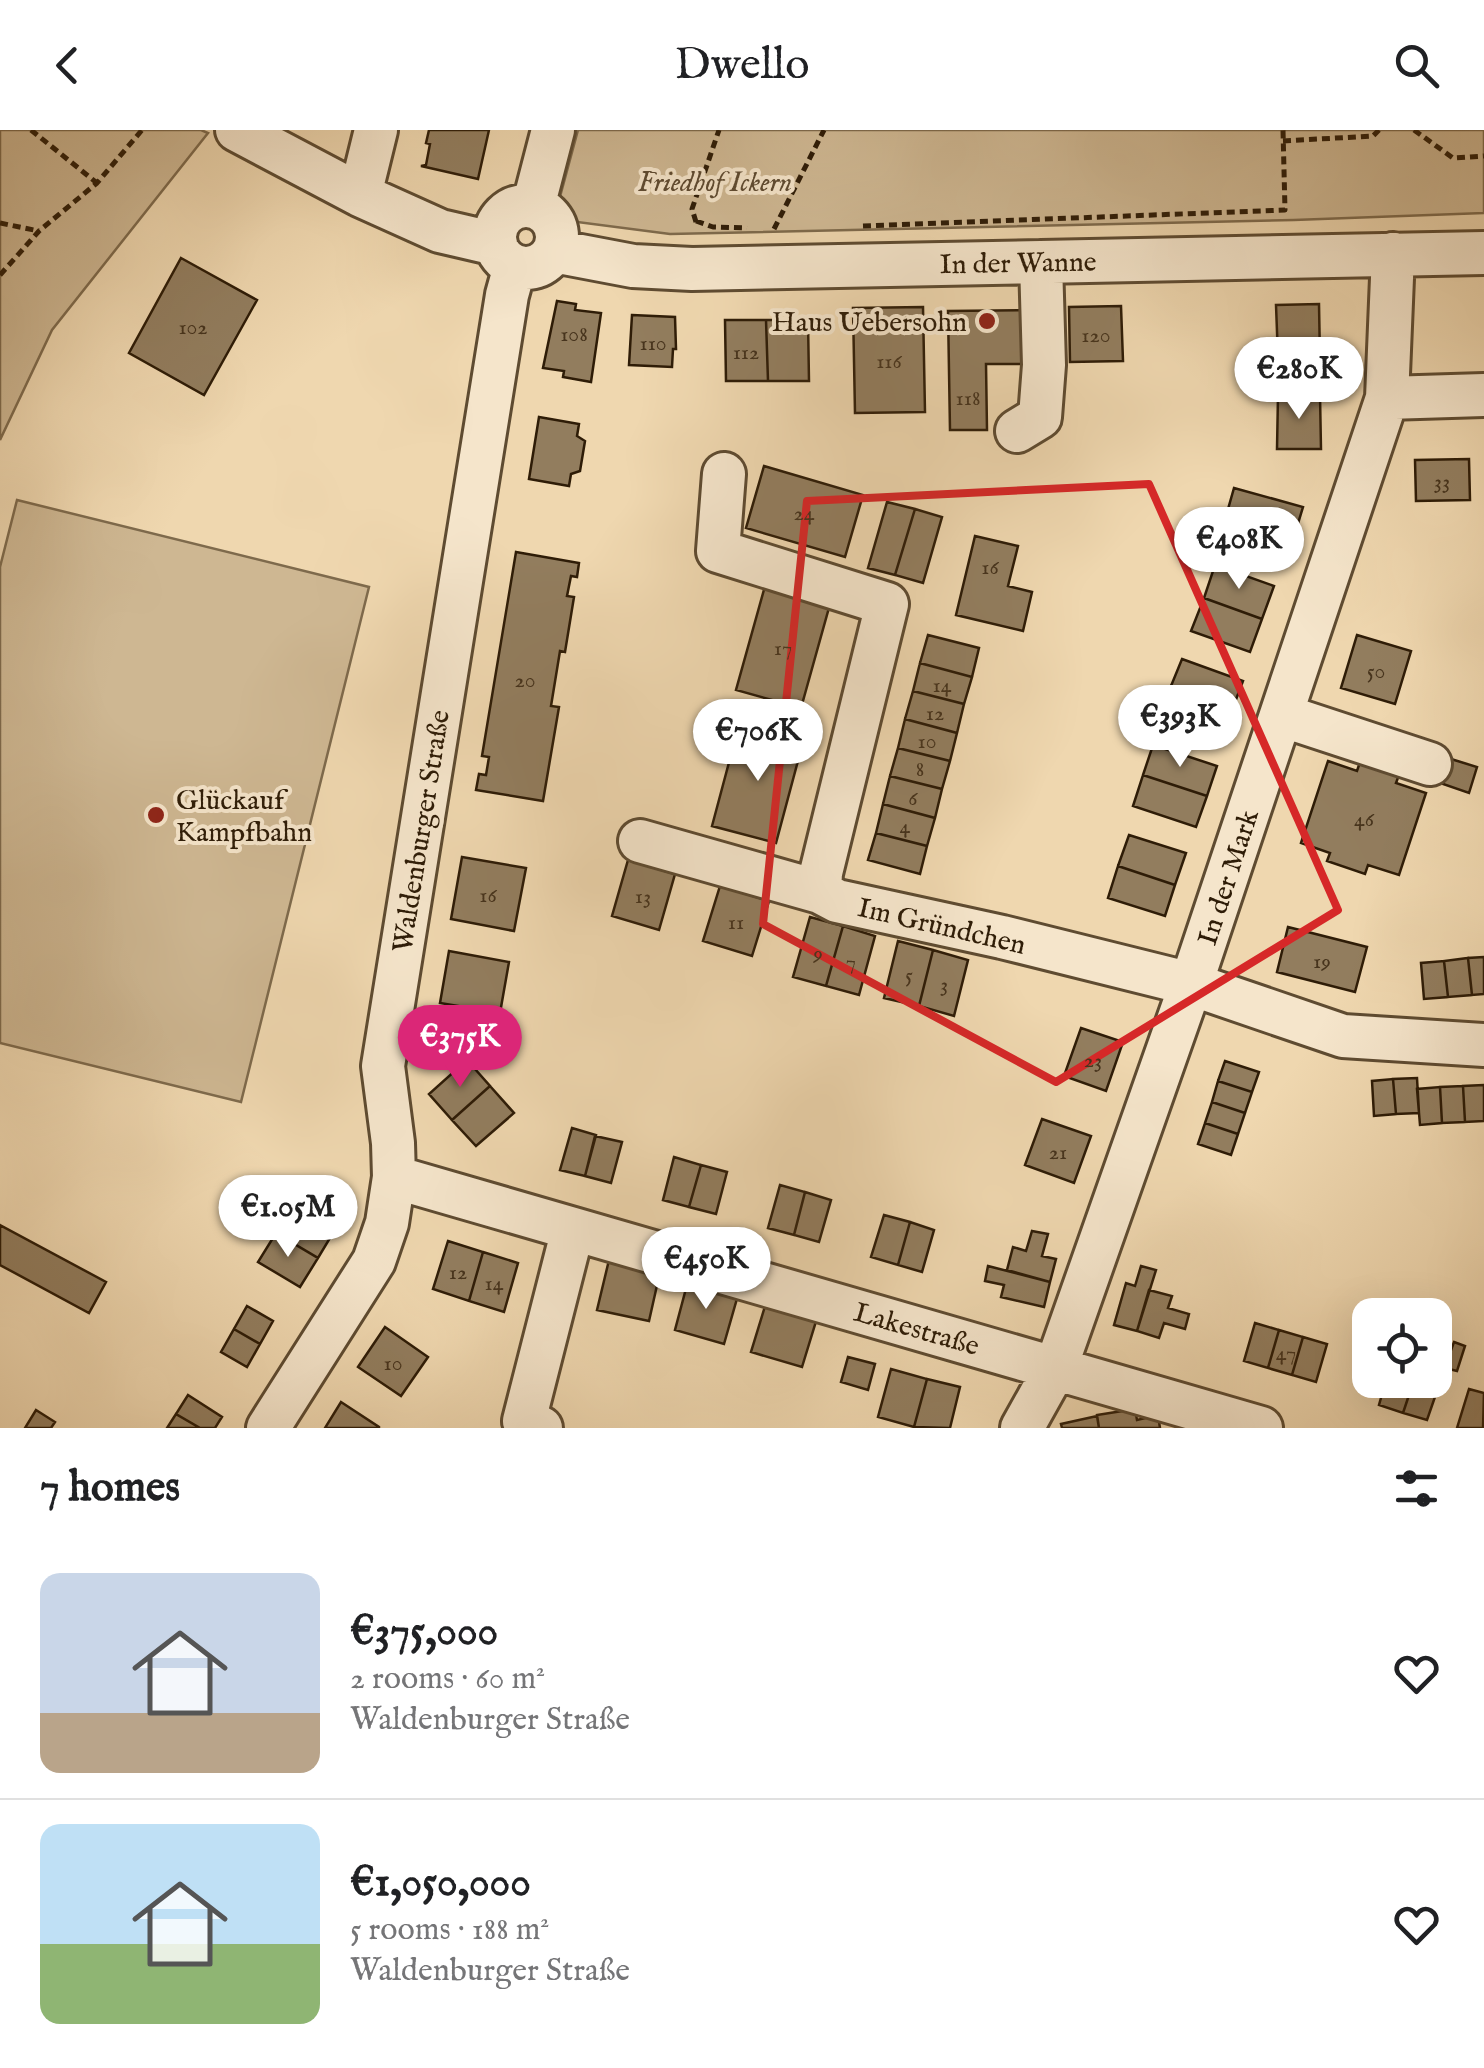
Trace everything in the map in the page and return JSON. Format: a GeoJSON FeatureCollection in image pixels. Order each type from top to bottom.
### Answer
{"type":"FeatureCollection","features":[{"type":"Feature","properties":{"kind":"street","name":"In der Wanne"},"geometry":{"type":"LineString","coordinates":[[237,130],[360,196],[440,230],[522,254],[633,266],[692,269],[1484,252]]}},
{"type":"Feature","properties":{"kind":"street"},"geometry":{"type":"LineString","coordinates":[[360,196],[376,130]]}},
{"type":"Feature","properties":{"kind":"street"},"geometry":{"type":"LineString","coordinates":[[522,254],[557,232],[549,216],[533,207],[553,130]]}},
{"type":"Feature","properties":{"kind":"street","name":"Waldenburger Straße"},"geometry":{"type":"LineString","coordinates":[[268,1428],[374,1261],[387,1223],[394,1177],[383,1066],[507,294],[522,254]]}},
{"type":"Feature","properties":{"kind":"street","name":"In der Mark"},"geometry":{"type":"LineString","coordinates":[[1022,1428],[1056,1367],[1191,984],[1387,398],[1393,254]]}},
{"type":"Feature","properties":{"kind":"street"},"geometry":{"type":"LineString","coordinates":[[1017,431],[1040,417],[1044,365],[1040,262]]}},
{"type":"Feature","properties":{"kind":"street"},"geometry":{"type":"LineString","coordinates":[[1387,398],[1484,395]]}},
{"type":"Feature","properties":{"kind":"street","name":"Im Gründchen"},"geometry":{"type":"LineString","coordinates":[[724,474],[718,551],[887,604],[821,873],[820,892],[837,901],[1191,984],[1343,1036],[1484,1045]]}},
{"type":"Feature","properties":{"kind":"street"},"geometry":{"type":"LineString","coordinates":[[1281,715],[1430,764]]}},
{"type":"Feature","properties":{"kind":"street"},"geometry":{"type":"LineString","coordinates":[[640,841],[820,892]]}},
{"type":"Feature","properties":{"kind":"street","name":"Lakestraße"},"geometry":{"type":"LineString","coordinates":[[394,1177],[1261,1428]]}},
{"type":"Feature","properties":{"kind":"street"},"geometry":{"type":"LineString","coordinates":[[541,1428],[524,1421],[573,1229]]}},
{"type":"Feature","properties":{"kind":"path"},"geometry":{"type":"LineString","coordinates":[[31,130],[97,183]]}},
{"type":"Feature","properties":{"kind":"path"},"geometry":{"type":"LineString","coordinates":[[0,275],[39,230],[97,183],[142,130]]}},
{"type":"Feature","properties":{"kind":"path"},"geometry":{"type":"LineString","coordinates":[[692,269],[696,221],[692,209],[719,130]]}},
{"type":"Feature","properties":{"kind":"path"},"geometry":{"type":"LineString","coordinates":[[696,221],[713,228],[774,229],[824,130]]}},
{"type":"Feature","properties":{"kind":"path"},"geometry":{"type":"LineString","coordinates":[[853,226],[1285,210],[1283,130]]}},
{"type":"Feature","properties":{"kind":"path"},"geometry":{"type":"LineString","coordinates":[[1330,130],[1330,138]]}},
{"type":"Feature","properties":{"kind":"path"},"geometry":{"type":"LineString","coordinates":[[1283,141],[1373,136],[1378,130]]}},
{"type":"Feature","properties":{"kind":"path"},"geometry":{"type":"LineString","coordinates":[[1414,130],[1453,158],[1484,156]]}},
{"type":"Feature","properties":{"kind":"path"},"geometry":{"type":"LineString","coordinates":[[0,223],[39,230]]}},
{"type":"Feature","properties":{"kind":"highlighted area"},"geometry":{"type":"Polygon","coordinates":[[[1149,484],[1338,910],[1056,1082],[763,924],[807,501],[1149,484]]]}},
{"type":"Feature","properties":{"kind":"green space"},"geometry":{"type":"Polygon","coordinates":[[[0,130],[208,133],[52,330],[0,440],[0,130]]]}},
{"type":"Feature","properties":{"kind":"green space","name":"Friedhof Ickern"},"geometry":{"type":"Polygon","coordinates":[[[578,130],[1484,130],[1484,213],[670,234],[554,219],[578,130]]]}},
{"type":"Feature","properties":{"kind":"green space","name":"Glückauf Kampfbahn"},"geometry":{"type":"Polygon","coordinates":[[[17,500],[369,587],[241,1102],[0,1043],[0,567],[17,500]]]}},
{"type":"Feature","properties":{"kind":"building"},"geometry":{"type":"Polygon","coordinates":[[[429,130],[489,130],[478,179],[421,166],[426,165],[429,130]]]}},
{"type":"Feature","properties":{"kind":"building"},"geometry":{"type":"Polygon","coordinates":[[[181,258],[257,300],[204,395],[129,353],[181,258]]]}},
{"type":"Feature","properties":{"kind":"building"},"geometry":{"type":"Polygon","coordinates":[[[557,301],[576,304],[575,310],[601,313],[591,382],[563,377],[564,371],[543,368],[557,301]]]}},
{"type":"Feature","properties":{"kind":"building"},"geometry":{"type":"Polygon","coordinates":[[[1319,304],[1320,358],[1278,358],[1276,305],[1319,304]]]}},
{"type":"Feature","properties":{"kind":"building"},"geometry":{"type":"Polygon","coordinates":[[[1121,306],[1123,361],[1070,362],[1069,307],[1121,306]]]}},
{"type":"Feature","properties":{"kind":"building"},"geometry":{"type":"Polygon","coordinates":[[[923,307],[925,412],[855,413],[853,308],[923,307]]]}},
{"type":"Feature","properties":{"kind":"building"},"geometry":{"type":"Polygon","coordinates":[[[1032,310],[1033,364],[986,364],[987,430],[950,430],[948,311],[1032,310]]]}},
{"type":"Feature","properties":{"kind":"building"},"geometry":{"type":"Polygon","coordinates":[[[632,315],[675,317],[672,367],[629,365],[632,315]]]}},
{"type":"Feature","properties":{"kind":"building"},"geometry":{"type":"Polygon","coordinates":[[[725,320],[766,320],[768,381],[726,381],[725,320]]]}},
{"type":"Feature","properties":{"kind":"building"},"geometry":{"type":"Polygon","coordinates":[[[766,320],[808,320],[809,381],[768,381],[766,320]]]}},
{"type":"Feature","properties":{"kind":"building"},"geometry":{"type":"Polygon","coordinates":[[[1278,395],[1320,395],[1321,449],[1277,449],[1278,395]]]}},
{"type":"Feature","properties":{"kind":"building"},"geometry":{"type":"Polygon","coordinates":[[[539,417],[579,424],[577,436],[585,441],[580,471],[571,474],[569,486],[529,479],[539,417]]]}},
{"type":"Feature","properties":{"kind":"building"},"geometry":{"type":"Polygon","coordinates":[[[1469,459],[1470,500],[1416,501],[1415,460],[1469,459]]]}},
{"type":"Feature","properties":{"kind":"building"},"geometry":{"type":"Polygon","coordinates":[[[764,466],[863,495],[845,557],[746,528],[764,466]]]}},
{"type":"Feature","properties":{"kind":"building"},"geometry":{"type":"Polygon","coordinates":[[[1234,488],[1303,507],[1287,560],[1219,541],[1234,488]]]}},
{"type":"Feature","properties":{"kind":"building"},"geometry":{"type":"Polygon","coordinates":[[[887,502],[915,509],[895,575],[868,568],[887,502]]]}},
{"type":"Feature","properties":{"kind":"building"},"geometry":{"type":"Polygon","coordinates":[[[915,509],[942,517],[923,583],[895,575],[915,509]]]}},
{"type":"Feature","properties":{"kind":"building"},"geometry":{"type":"Polygon","coordinates":[[[975,536],[1018,546],[1008,586],[1032,592],[1023,631],[956,615],[975,536]]]}},
{"type":"Feature","properties":{"kind":"building"},"geometry":{"type":"Polygon","coordinates":[[[516,552],[579,563],[577,577],[571,576],[567,596],[574,597],[551,706],[559,707],[543,801],[476,790],[479,774],[486,775],[489,757],[482,756],[516,552]]]}},
{"type":"Feature","properties":{"kind":"building"},"geometry":{"type":"Polygon","coordinates":[[[1215,565],[1274,586],[1262,619],[1204,598],[1215,565]]]}},
{"type":"Feature","properties":{"kind":"building"},"geometry":{"type":"Polygon","coordinates":[[[765,586],[830,604],[801,708],[736,690],[765,586]]]}},
{"type":"Feature","properties":{"kind":"building"},"geometry":{"type":"Polygon","coordinates":[[[1204,598],[1262,619],[1250,652],[1191,631],[1204,598]]]}},
{"type":"Feature","properties":{"kind":"building"},"geometry":{"type":"Polygon","coordinates":[[[928,635],[979,648],[972,677],[920,663],[928,635]]]}},
{"type":"Feature","properties":{"kind":"building"},"geometry":{"type":"Polygon","coordinates":[[[1357,635],[1411,651],[1395,704],[1341,688],[1357,635]]]}},
{"type":"Feature","properties":{"kind":"building"},"geometry":{"type":"Polygon","coordinates":[[[1182,659],[1243,681],[1232,710],[1171,686],[1182,659]]]}},
{"type":"Feature","properties":{"kind":"building"},"geometry":{"type":"Polygon","coordinates":[[[920,663],[972,677],[964,704],[913,691],[920,663]]]}},
{"type":"Feature","properties":{"kind":"building"},"geometry":{"type":"Polygon","coordinates":[[[1171,686],[1232,710],[1222,739],[1160,716],[1171,686]]]}},
{"type":"Feature","properties":{"kind":"building"},"geometry":{"type":"Polygon","coordinates":[[[913,691],[964,704],[957,733],[905,719],[913,691]]]}},
{"type":"Feature","properties":{"kind":"building"},"geometry":{"type":"Polygon","coordinates":[[[905,719],[957,733],[950,761],[898,748],[905,719]]]}},
{"type":"Feature","properties":{"kind":"building"},"geometry":{"type":"Polygon","coordinates":[[[739,725],[803,742],[776,843],[712,826],[739,725]]]}},
{"type":"Feature","properties":{"kind":"building"},"geometry":{"type":"Polygon","coordinates":[[[1153,745],[1217,766],[1207,796],[1143,775],[1153,745]]]}},
{"type":"Feature","properties":{"kind":"building"},"geometry":{"type":"Polygon","coordinates":[[[898,748],[950,761],[942,789],[890,776],[898,748]]]}},
{"type":"Feature","properties":{"kind":"building"},"geometry":{"type":"Polygon","coordinates":[[[1451,759],[1477,767],[1469,793],[1443,784],[1451,759]]]}},
{"type":"Feature","properties":{"kind":"building"},"geometry":{"type":"Polygon","coordinates":[[[1328,761],[1357,771],[1360,762],[1399,775],[1396,783],[1426,793],[1399,875],[1368,865],[1365,874],[1327,861],[1330,853],[1301,843],[1328,761]]]}},
{"type":"Feature","properties":{"kind":"building"},"geometry":{"type":"Polygon","coordinates":[[[1143,775],[1207,796],[1196,827],[1133,806],[1143,775]]]}},
{"type":"Feature","properties":{"kind":"building"},"geometry":{"type":"Polygon","coordinates":[[[890,776],[942,789],[935,818],[883,804],[890,776]]]}},
{"type":"Feature","properties":{"kind":"building"},"geometry":{"type":"Polygon","coordinates":[[[883,804],[935,818],[927,846],[876,833],[883,804]]]}},
{"type":"Feature","properties":{"kind":"building"},"geometry":{"type":"Polygon","coordinates":[[[876,833],[927,846],[920,874],[868,860],[876,833]]]}},
{"type":"Feature","properties":{"kind":"building"},"geometry":{"type":"Polygon","coordinates":[[[1129,835],[1186,853],[1175,885],[1118,866],[1129,835]]]}},
{"type":"Feature","properties":{"kind":"building"},"geometry":{"type":"Polygon","coordinates":[[[462,857],[526,868],[514,931],[451,919],[462,857]]]}},
{"type":"Feature","properties":{"kind":"building"},"geometry":{"type":"Polygon","coordinates":[[[628,860],[675,874],[659,930],[612,916],[628,860]]]}},
{"type":"Feature","properties":{"kind":"building"},"geometry":{"type":"Polygon","coordinates":[[[1118,866],[1175,885],[1165,916],[1108,898],[1118,866]]]}},
{"type":"Feature","properties":{"kind":"building"},"geometry":{"type":"Polygon","coordinates":[[[720,886],[769,901],[752,956],[703,941],[720,886]]]}},
{"type":"Feature","properties":{"kind":"building"},"geometry":{"type":"Polygon","coordinates":[[[810,917],[843,926],[826,986],[793,977],[810,917]]]}},
{"type":"Feature","properties":{"kind":"building"},"geometry":{"type":"Polygon","coordinates":[[[843,926],[875,936],[859,995],[826,986],[843,926]]]}},
{"type":"Feature","properties":{"kind":"building"},"geometry":{"type":"Polygon","coordinates":[[[1288,927],[1367,947],[1355,992],[1277,972],[1288,927]]]}},
{"type":"Feature","properties":{"kind":"building"},"geometry":{"type":"Polygon","coordinates":[[[898,941],[933,950],[919,1006],[884,998],[898,941]]]}},
{"type":"Feature","properties":{"kind":"building"},"geometry":{"type":"Polygon","coordinates":[[[933,950],[968,960],[954,1016],[919,1006],[933,950]]]}},
{"type":"Feature","properties":{"kind":"building"},"geometry":{"type":"Polygon","coordinates":[[[449,951],[509,962],[500,1013],[440,1003],[449,951]]]}},
{"type":"Feature","properties":{"kind":"building"},"geometry":{"type":"Polygon","coordinates":[[[1484,957],[1484,994],[1472,995],[1468,958],[1484,957]]]}},
{"type":"Feature","properties":{"kind":"building"},"geometry":{"type":"Polygon","coordinates":[[[1468,958],[1472,995],[1448,997],[1444,961],[1468,958]]]}},
{"type":"Feature","properties":{"kind":"building"},"geometry":{"type":"Polygon","coordinates":[[[1444,961],[1448,997],[1424,999],[1421,963],[1444,961]]]}},
{"type":"Feature","properties":{"kind":"building"},"geometry":{"type":"Polygon","coordinates":[[[441,1015],[465,1018],[461,1044],[437,1041],[441,1015]]]}},
{"type":"Feature","properties":{"kind":"building"},"geometry":{"type":"Polygon","coordinates":[[[1081,1028],[1123,1042],[1106,1091],[1064,1076],[1081,1028]]]}},
{"type":"Feature","properties":{"kind":"building"},"geometry":{"type":"Polygon","coordinates":[[[467,1060],[490,1086],[452,1120],[429,1094],[467,1060]]]}},
{"type":"Feature","properties":{"kind":"building"},"geometry":{"type":"Polygon","coordinates":[[[1225,1061],[1259,1072],[1252,1092],[1218,1081],[1225,1061]]]}},
{"type":"Feature","properties":{"kind":"building"},"geometry":{"type":"Polygon","coordinates":[[[1417,1078],[1419,1113],[1396,1114],[1393,1079],[1417,1078]]]}},
{"type":"Feature","properties":{"kind":"building"},"geometry":{"type":"Polygon","coordinates":[[[1393,1079],[1396,1114],[1374,1116],[1372,1081],[1393,1079]]]}},
{"type":"Feature","properties":{"kind":"building"},"geometry":{"type":"Polygon","coordinates":[[[1218,1081],[1252,1092],[1245,1113],[1212,1102],[1218,1081]]]}},
{"type":"Feature","properties":{"kind":"building"},"geometry":{"type":"Polygon","coordinates":[[[1484,1085],[1484,1121],[1465,1122],[1463,1086],[1484,1085]]]}},
{"type":"Feature","properties":{"kind":"building"},"geometry":{"type":"Polygon","coordinates":[[[490,1086],[514,1113],[476,1146],[452,1120],[490,1086]]]}},
{"type":"Feature","properties":{"kind":"building"},"geometry":{"type":"Polygon","coordinates":[[[1463,1086],[1465,1122],[1442,1123],[1440,1087],[1463,1086]]]}},
{"type":"Feature","properties":{"kind":"building"},"geometry":{"type":"Polygon","coordinates":[[[1440,1087],[1442,1123],[1420,1125],[1417,1089],[1440,1087]]]}},
{"type":"Feature","properties":{"kind":"building"},"geometry":{"type":"Polygon","coordinates":[[[1212,1102],[1245,1113],[1238,1134],[1205,1123],[1212,1102]]]}},
{"type":"Feature","properties":{"kind":"building"},"geometry":{"type":"Polygon","coordinates":[[[1042,1119],[1091,1136],[1074,1183],[1025,1165],[1042,1119]]]}},
{"type":"Feature","properties":{"kind":"building"},"geometry":{"type":"Polygon","coordinates":[[[1205,1123],[1238,1134],[1231,1155],[1198,1144],[1205,1123]]]}},
{"type":"Feature","properties":{"kind":"building"},"geometry":{"type":"Polygon","coordinates":[[[572,1128],[596,1135],[585,1176],[560,1170],[572,1128]]]}},
{"type":"Feature","properties":{"kind":"building"},"geometry":{"type":"Polygon","coordinates":[[[595,1136],[622,1142],[611,1183],[585,1176],[595,1136]]]}},
{"type":"Feature","properties":{"kind":"building"},"geometry":{"type":"Polygon","coordinates":[[[674,1157],[701,1165],[689,1207],[663,1200],[674,1157]]]}},
{"type":"Feature","properties":{"kind":"building"},"geometry":{"type":"Polygon","coordinates":[[[701,1165],[727,1172],[716,1214],[689,1207],[701,1165]]]}},
{"type":"Feature","properties":{"kind":"building"},"geometry":{"type":"Polygon","coordinates":[[[780,1185],[805,1192],[794,1235],[768,1228],[780,1185]]]}},
{"type":"Feature","properties":{"kind":"building"},"geometry":{"type":"Polygon","coordinates":[[[805,1192],[831,1200],[819,1242],[794,1235],[805,1192]]]}},
{"type":"Feature","properties":{"kind":"building"},"geometry":{"type":"Polygon","coordinates":[[[294,1203],[336,1228],[318,1258],[276,1233],[294,1203]]]}},
{"type":"Feature","properties":{"kind":"building"},"geometry":{"type":"Polygon","coordinates":[[[884,1215],[910,1222],[898,1265],[871,1257],[884,1215]]]}},
{"type":"Feature","properties":{"kind":"building"},"geometry":{"type":"Polygon","coordinates":[[[910,1222],[934,1230],[922,1272],[898,1265],[910,1222]]]}},
{"type":"Feature","properties":{"kind":"building"},"geometry":{"type":"Polygon","coordinates":[[[0,1225],[106,1282],[89,1313],[0,1265],[0,1225]]]}},
{"type":"Feature","properties":{"kind":"building"},"geometry":{"type":"Polygon","coordinates":[[[1032,1231],[1048,1234],[1042,1256],[1056,1259],[1050,1282],[1007,1270],[1013,1247],[1026,1251],[1032,1231]]]}},
{"type":"Feature","properties":{"kind":"building"},"geometry":{"type":"Polygon","coordinates":[[[276,1233],[318,1258],[300,1287],[258,1262],[276,1233]]]}},
{"type":"Feature","properties":{"kind":"building"},"geometry":{"type":"Polygon","coordinates":[[[448,1241],[483,1252],[469,1301],[433,1289],[448,1241]]]}},
{"type":"Feature","properties":{"kind":"building"},"geometry":{"type":"Polygon","coordinates":[[[483,1252],[518,1263],[504,1312],[469,1301],[483,1252]]]}},
{"type":"Feature","properties":{"kind":"building"},"geometry":{"type":"Polygon","coordinates":[[[609,1260],[660,1272],[649,1321],[597,1310],[609,1260]]]}},
{"type":"Feature","properties":{"kind":"building"},"geometry":{"type":"Polygon","coordinates":[[[988,1266],[1050,1282],[1044,1307],[1001,1297],[1004,1285],[985,1281],[988,1266]]]}},
{"type":"Feature","properties":{"kind":"building"},"geometry":{"type":"Polygon","coordinates":[[[1141,1266],[1156,1270],[1137,1331],[1114,1325],[1126,1283],[1135,1286],[1141,1266]]]}},
{"type":"Feature","properties":{"kind":"building"},"geometry":{"type":"Polygon","coordinates":[[[688,1281],[738,1295],[724,1344],[675,1330],[688,1281]]]}},
{"type":"Feature","properties":{"kind":"building"},"geometry":{"type":"Polygon","coordinates":[[[1149,1290],[1172,1296],[1168,1308],[1189,1314],[1185,1329],[1164,1323],[1159,1338],[1137,1331],[1149,1290]]]}},
{"type":"Feature","properties":{"kind":"building"},"geometry":{"type":"Polygon","coordinates":[[[766,1303],[817,1318],[802,1367],[751,1352],[766,1303]]]}},
{"type":"Feature","properties":{"kind":"building"},"geometry":{"type":"Polygon","coordinates":[[[247,1306],[273,1321],[260,1344],[234,1329],[247,1306]]]}},
{"type":"Feature","properties":{"kind":"building"},"geometry":{"type":"Polygon","coordinates":[[[1255,1323],[1279,1330],[1268,1368],[1244,1361],[1255,1323]]]}},
{"type":"Feature","properties":{"kind":"building"},"geometry":{"type":"Polygon","coordinates":[[[385,1327],[428,1357],[401,1396],[358,1367],[385,1327]]]}},
{"type":"Feature","properties":{"kind":"building"},"geometry":{"type":"Polygon","coordinates":[[[234,1329],[260,1344],[247,1367],[221,1352],[234,1329]]]}},
{"type":"Feature","properties":{"kind":"building"},"geometry":{"type":"Polygon","coordinates":[[[1279,1330],[1303,1337],[1292,1375],[1268,1368],[1279,1330]]]}},
{"type":"Feature","properties":{"kind":"building"},"geometry":{"type":"Polygon","coordinates":[[[1303,1337],[1327,1344],[1316,1382],[1292,1375],[1303,1337]]]}},
{"type":"Feature","properties":{"kind":"building"},"geometry":{"type":"Polygon","coordinates":[[[1454,1342],[1465,1346],[1457,1371],[1452,1370],[1454,1342]]]}},
{"type":"Feature","properties":{"kind":"building"},"geometry":{"type":"Polygon","coordinates":[[[848,1357],[875,1364],[868,1390],[841,1382],[848,1357]]]}},
{"type":"Feature","properties":{"kind":"building"},"geometry":{"type":"Polygon","coordinates":[[[891,1369],[927,1379],[914,1427],[878,1417],[891,1369]]]}},
{"type":"Feature","properties":{"kind":"building"},"geometry":{"type":"Polygon","coordinates":[[[927,1379],[960,1387],[950,1428],[914,1427],[927,1379]]]}},
{"type":"Feature","properties":{"kind":"building"},"geometry":{"type":"Polygon","coordinates":[[[1469,1389],[1484,1393],[1483,1428],[1457,1428],[1469,1389]]]}},
{"type":"Feature","properties":{"kind":"building"},"geometry":{"type":"Polygon","coordinates":[[[188,1395],[222,1417],[215,1428],[200,1428],[176,1414],[188,1395]]]}},
{"type":"Feature","properties":{"kind":"building"},"geometry":{"type":"Polygon","coordinates":[[[1381,1398],[1408,1398],[1403,1413],[1379,1405],[1381,1398]]]}},
{"type":"Feature","properties":{"kind":"building"},"geometry":{"type":"Polygon","coordinates":[[[1408,1398],[1435,1398],[1427,1420],[1403,1413],[1408,1398]]]}},
{"type":"Feature","properties":{"kind":"building"},"geometry":{"type":"Polygon","coordinates":[[[341,1402],[379,1427],[379,1428],[325,1428],[341,1402]]]}},
{"type":"Feature","properties":{"kind":"building"},"geometry":{"type":"Polygon","coordinates":[[[1135,1409],[1137,1420],[1158,1415],[1160,1428],[1099,1428],[1097,1415],[1135,1409]]]}},
{"type":"Feature","properties":{"kind":"building"},"geometry":{"type":"Polygon","coordinates":[[[36,1410],[55,1422],[51,1428],[25,1428],[36,1410]]]}},
{"type":"Feature","properties":{"kind":"building"},"geometry":{"type":"Polygon","coordinates":[[[176,1414],[200,1428],[167,1428],[176,1414]]]}},
{"type":"Feature","properties":{"kind":"building"},"geometry":{"type":"Polygon","coordinates":[[[1097,1416],[1099,1428],[1062,1428],[1061,1424],[1097,1416]]]}},
{"type":"Feature","properties":{"kind":"place","name":"Haus Uebersohn"},"geometry":{"type":"Point","coordinates":[987,321]}},
{"type":"Feature","properties":{"kind":"place","name":"Glückauf Kampfbahn"},"geometry":{"type":"Point","coordinates":[156,815]}}]}
